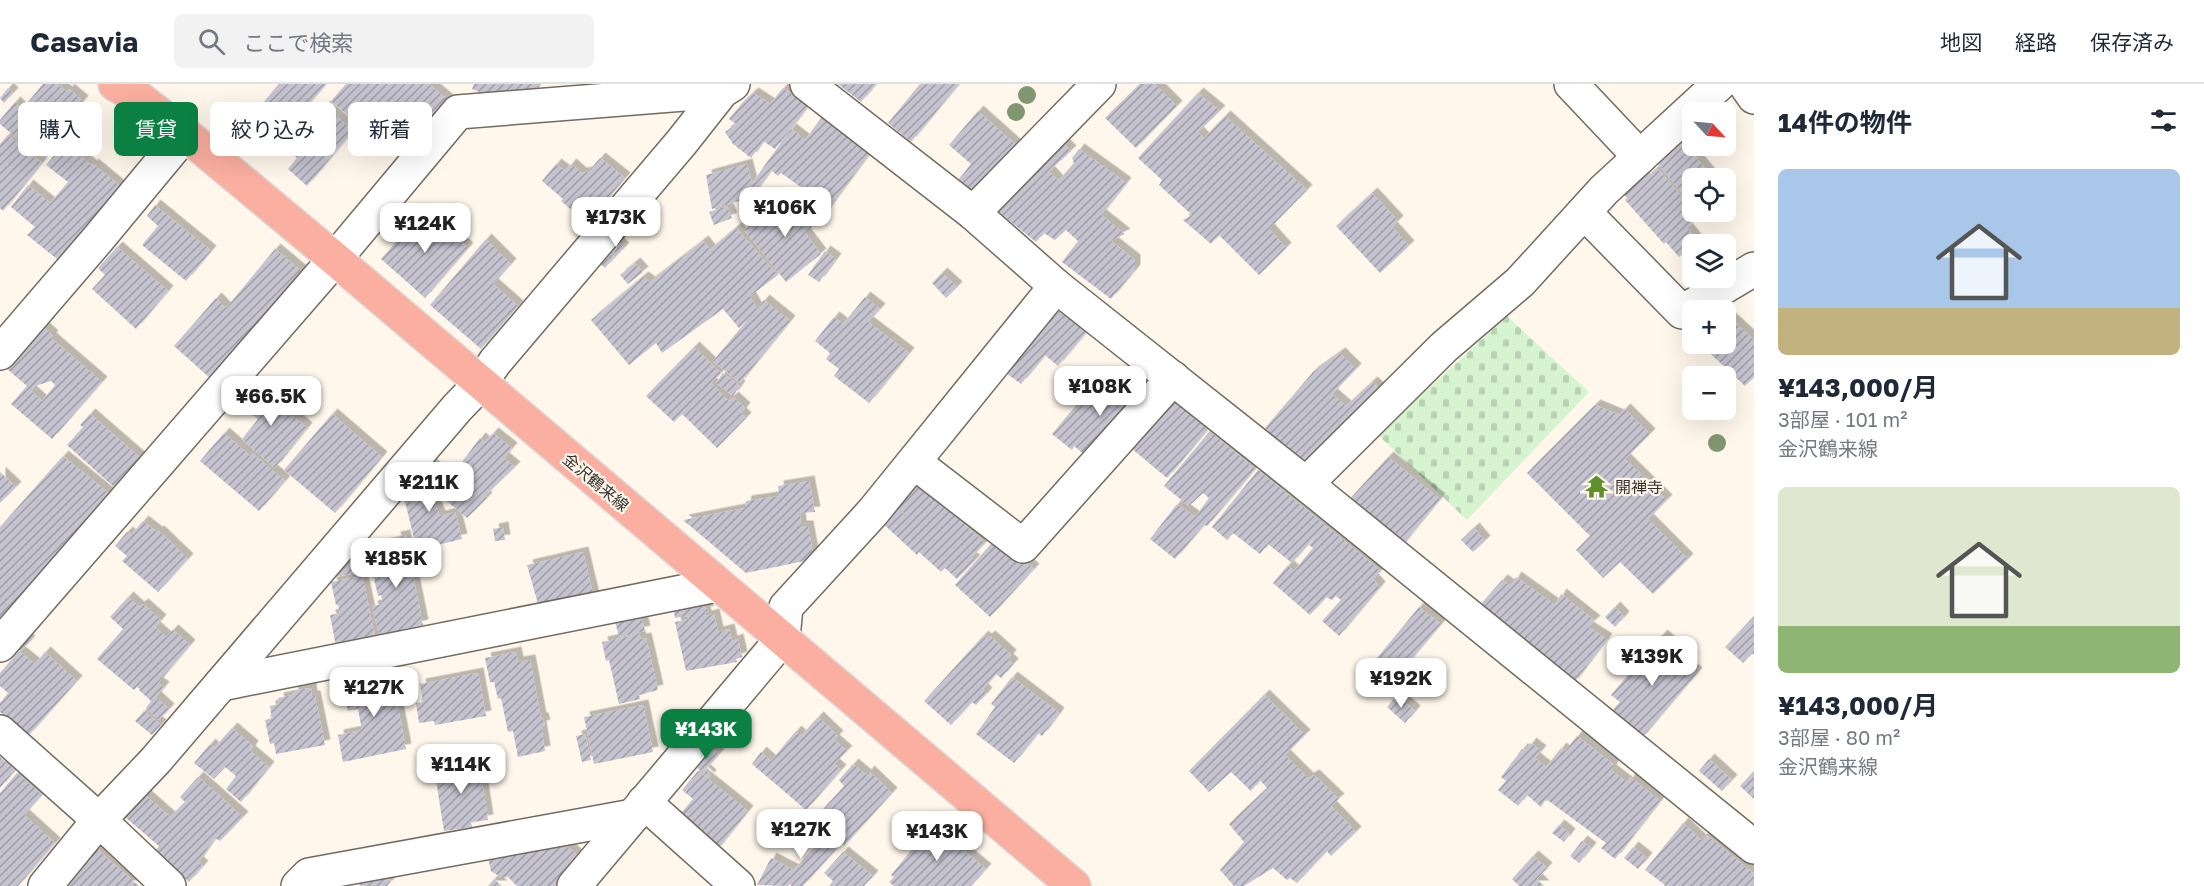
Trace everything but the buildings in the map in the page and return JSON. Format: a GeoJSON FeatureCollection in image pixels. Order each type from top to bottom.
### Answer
{"type":"FeatureCollection","features":[{"type":"Feature","properties":{"kind":"main road","name":"金沢鶴来線"},"geometry":{"type":"LineString","coordinates":[[115,84],[144,102]]}},
{"type":"Feature","properties":{"kind":"main road","name":"金沢鶴来線"},"geometry":{"type":"LineString","coordinates":[[198,145],[1074,886]]}},
{"type":"Feature","properties":{"kind":"street"},"geometry":{"type":"LineString","coordinates":[[807,84],[973,213],[1056,286],[1306,484],[1754,847]]}},
{"type":"Feature","properties":{"kind":"street"},"geometry":{"type":"LineString","coordinates":[[973,213],[1099,84]]}},
{"type":"Feature","properties":{"kind":"street"},"geometry":{"type":"LineString","coordinates":[[1571,84],[1640,157]]}},
{"type":"Feature","properties":{"kind":"street"},"geometry":{"type":"LineString","coordinates":[[1306,484],[1444,347],[1520,282],[1604,190],[1719,84]]}},
{"type":"Feature","properties":{"kind":"street"},"geometry":{"type":"LineString","coordinates":[[1745,84],[1754,97]]}},
{"type":"Feature","properties":{"kind":"street"},"geometry":{"type":"LineString","coordinates":[[0,645],[335,259],[458,112],[727,88]]}},
{"type":"Feature","properties":{"kind":"street"},"geometry":{"type":"LineString","coordinates":[[45,886],[99,820],[156,760],[480,384],[495,362],[727,88]]}},
{"type":"Feature","properties":{"kind":"street"},"geometry":{"type":"LineString","coordinates":[[0,353],[167,156]]}},
{"type":"Feature","properties":{"kind":"street"},"geometry":{"type":"LineString","coordinates":[[1584,212],[1682,312],[1754,268]]}},
{"type":"Feature","properties":{"kind":"street"},"geometry":{"type":"LineString","coordinates":[[574,886],[783,638],[786,607],[873,512],[1056,286]]}},
{"type":"Feature","properties":{"kind":"street"},"geometry":{"type":"LineString","coordinates":[[914,462],[1023,546],[1173,378]]}},
{"type":"Feature","properties":{"kind":"street"},"geometry":{"type":"LineString","coordinates":[[221,684],[717,585]]}},
{"type":"Feature","properties":{"kind":"street"},"geometry":{"type":"LineString","coordinates":[[0,732],[169,886]]}},
{"type":"Feature","properties":{"kind":"street"},"geometry":{"type":"LineString","coordinates":[[298,886],[309,875],[638,809],[738,886]]}},
{"type":"Feature","properties":{"kind":"green space"},"geometry":{"type":"Polygon","coordinates":[[[1507,316],[1589,392],[1467,520],[1378,435],[1507,316]]]}},
{"type":"Feature","properties":{"kind":"place","name":"開禅寺"},"geometry":{"type":"Point","coordinates":[1597,487]}}]}
